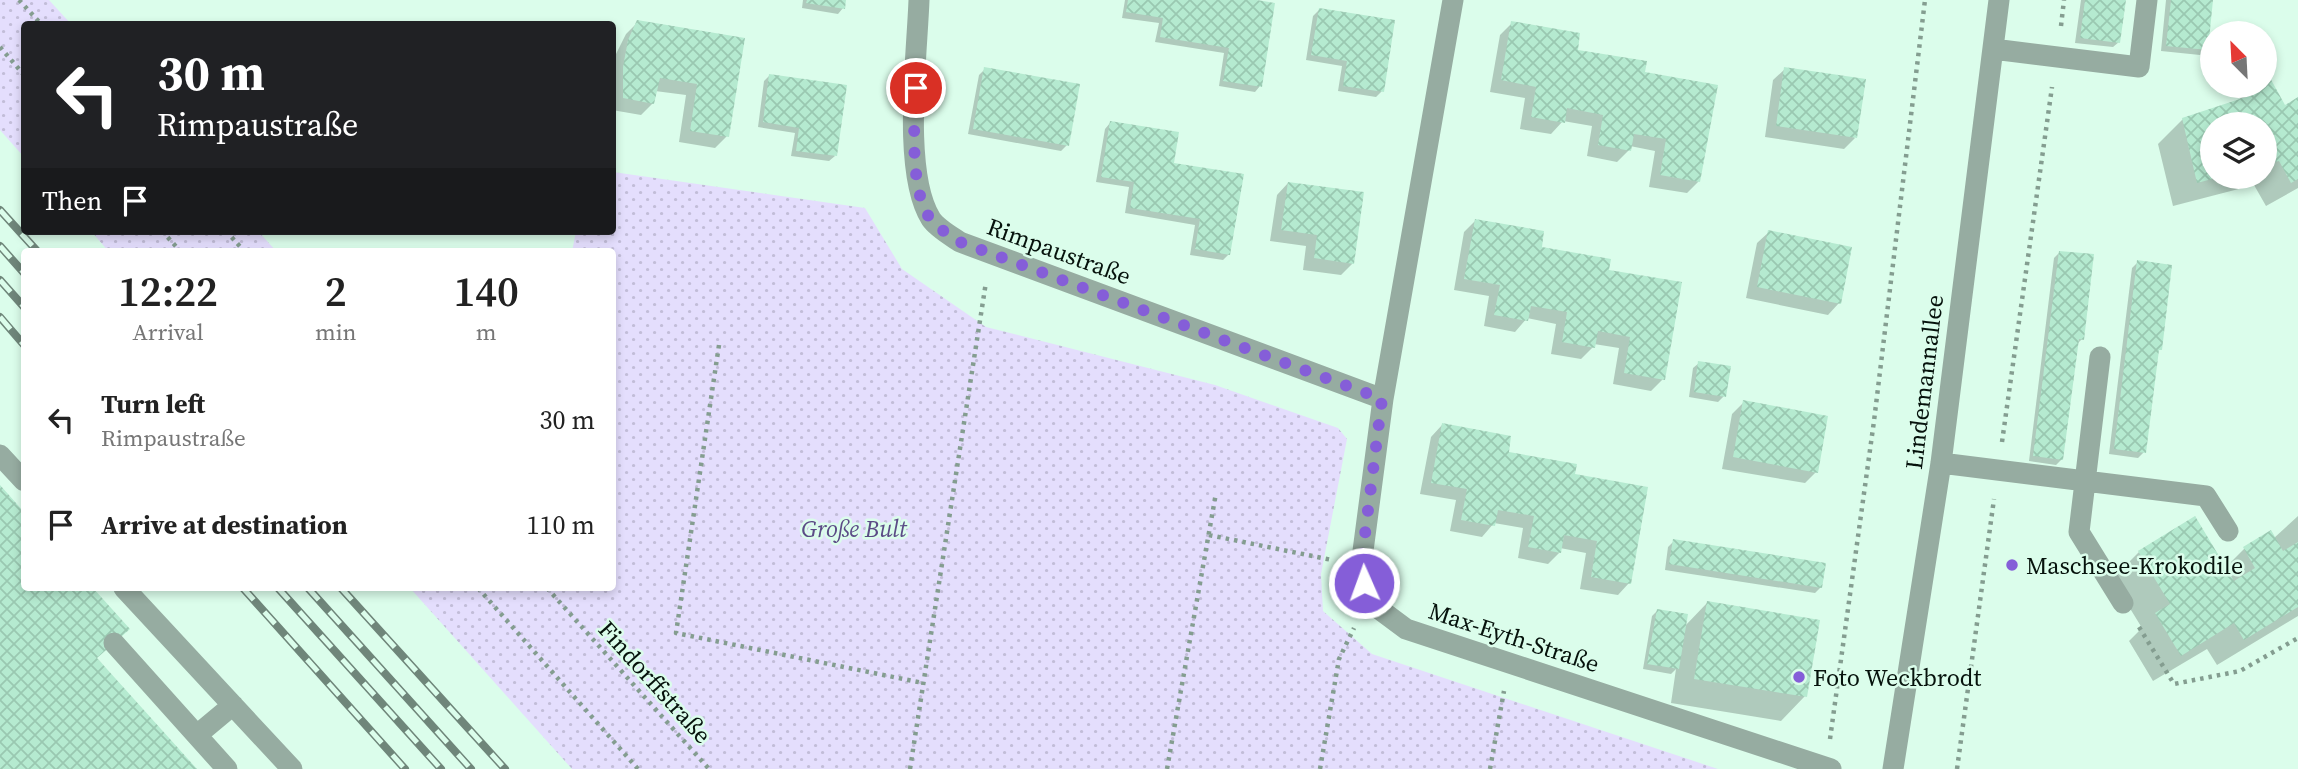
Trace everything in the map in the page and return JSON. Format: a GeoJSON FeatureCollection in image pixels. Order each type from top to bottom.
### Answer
{"type":"FeatureCollection","features":[{"type":"Feature","properties":{"kind":"street","name":"Rimpaustraße"},"geometry":{"type":"LineString","coordinates":[[919,0],[914,144],[919,191],[932,221],[960,242],[990,254],[1382,399]]}},
{"type":"Feature","properties":{"kind":"street"},"geometry":{"type":"LineString","coordinates":[[1367,600],[1361,566],[1382,399],[1453,0]]}},
{"type":"Feature","properties":{"kind":"street","name":"Lindemannallee"},"geometry":{"type":"LineString","coordinates":[[1893,769],[1941,463],[1999,0]]}},
{"type":"Feature","properties":{"kind":"street"},"geometry":{"type":"LineString","coordinates":[[1993,49],[2139,67],[2147,0]]}},
{"type":"Feature","properties":{"kind":"street"},"geometry":{"type":"LineString","coordinates":[[2100,357],[2079,532],[2123,603]]}},
{"type":"Feature","properties":{"kind":"street"},"geometry":{"type":"LineString","coordinates":[[0,455],[21,478]]}},
{"type":"Feature","properties":{"kind":"street"},"geometry":{"type":"LineString","coordinates":[[1941,463],[2206,496],[2228,531]]}},
{"type":"Feature","properties":{"kind":"street"},"geometry":{"type":"LineString","coordinates":[[127,591],[292,769]]}},
{"type":"Feature","properties":{"kind":"street","name":"Max-Eyth-Straße"},"geometry":{"type":"LineString","coordinates":[[1367,600],[1406,629],[1831,769]]}},
{"type":"Feature","properties":{"kind":"street"},"geometry":{"type":"LineString","coordinates":[[114,643],[228,769]]}},
{"type":"Feature","properties":{"kind":"street"},"geometry":{"type":"LineString","coordinates":[[197,735],[233,705]]}},
{"type":"Feature","properties":{"kind":"path"},"geometry":{"type":"LineString","coordinates":[[19,0],[38,21]]}},
{"type":"Feature","properties":{"kind":"path"},"geometry":{"type":"LineString","coordinates":[[1831,769],[1830,733],[1885,339],[1925,0]]}},
{"type":"Feature","properties":{"kind":"path"},"geometry":{"type":"LineString","coordinates":[[1957,769],[2064,0]]}},
{"type":"Feature","properties":{"kind":"path"},"geometry":{"type":"LineString","coordinates":[[0,47],[21,72]]}},
{"type":"Feature","properties":{"kind":"path"},"geometry":{"type":"LineString","coordinates":[[166,235],[177,248]]}},
{"type":"Feature","properties":{"kind":"path"},"geometry":{"type":"LineString","coordinates":[[230,235],[241,248]]}},
{"type":"Feature","properties":{"kind":"path"},"geometry":{"type":"LineString","coordinates":[[910,769],[990,254]]}},
{"type":"Feature","properties":{"kind":"path"},"geometry":{"type":"LineString","coordinates":[[719,345],[676,633],[923,683]]}},
{"type":"Feature","properties":{"kind":"path"},"geometry":{"type":"LineString","coordinates":[[1167,769],[1216,493]]}},
{"type":"Feature","properties":{"kind":"path"},"geometry":{"type":"LineString","coordinates":[[1209,535],[1361,566]]}},
{"type":"Feature","properties":{"kind":"path"},"geometry":{"type":"LineString","coordinates":[[481,591],[638,769]]}},
{"type":"Feature","properties":{"kind":"path","name":"Findorffstraße"},"geometry":{"type":"LineString","coordinates":[[550,591],[709,769]]}},
{"type":"Feature","properties":{"kind":"path"},"geometry":{"type":"LineString","coordinates":[[1320,769],[1339,659],[1367,600]]}},
{"type":"Feature","properties":{"kind":"path"},"geometry":{"type":"LineString","coordinates":[[2123,603],[2174,684],[2240,671],[2298,638]]}},
{"type":"Feature","properties":{"kind":"path"},"geometry":{"type":"LineString","coordinates":[[1490,769],[1508,663]]}},
{"type":"Feature","properties":{"kind":"green space"},"geometry":{"type":"Polygon","coordinates":[[[0,0],[49,0],[68,21],[21,21],[21,154],[0,130],[0,0]]]}},
{"type":"Feature","properties":{"kind":"green space","name":"Große Bult"},"geometry":{"type":"Polygon","coordinates":[[[616,172],[865,208],[902,269],[986,327],[1215,385],[1338,428],[1347,439],[1321,574],[1323,611],[1372,654],[1718,769],[572,769],[413,591],[616,591],[616,248],[573,248],[575,235],[616,235],[616,172]]]}},
{"type":"Feature","properties":{"kind":"green space"},"geometry":{"type":"Polygon","coordinates":[[[94,235],[262,235],[273,248],[106,248],[94,235]]]}},
{"type":"Feature","properties":{"kind":"building"},"geometry":{"type":"Polygon","coordinates":[[[807,0],[846,0],[845,9],[806,3],[807,0]]]}},
{"type":"Feature","properties":{"kind":"building"},"geometry":{"type":"Polygon","coordinates":[[[1128,0],[1257,0],[1275,3],[1262,87],[1223,81],[1229,48],[1160,37],[1163,18],[1126,12],[1128,0]]]}},
{"type":"Feature","properties":{"kind":"building"},"geometry":{"type":"Polygon","coordinates":[[[2085,0],[2126,0],[2120,43],[2080,38],[2085,0]]]}},
{"type":"Feature","properties":{"kind":"building"},"geometry":{"type":"Polygon","coordinates":[[[2171,0],[2213,0],[2211,21],[2200,21],[2200,49],[2166,46],[2171,0]]]}},
{"type":"Feature","properties":{"kind":"building"},"geometry":{"type":"Polygon","coordinates":[[[1319,8],[1395,20],[1384,92],[1343,86],[1347,61],[1311,55],[1319,8]]]}},
{"type":"Feature","properties":{"kind":"building"},"geometry":{"type":"Polygon","coordinates":[[[637,20],[745,38],[729,137],[690,131],[697,84],[660,78],[654,104],[623,98],[623,67],[628,40],[637,20]]]}},
{"type":"Feature","properties":{"kind":"building"},"geometry":{"type":"Polygon","coordinates":[[[1511,21],[1580,33],[1578,50],[1647,61],[1645,72],[1718,85],[1700,182],[1660,175],[1666,139],[1634,134],[1631,151],[1598,145],[1603,115],[1567,108],[1565,123],[1531,117],[1536,87],[1501,80],[1511,21]]]}},
{"type":"Feature","properties":{"kind":"building"},"geometry":{"type":"Polygon","coordinates":[[[984,67],[1080,84],[1069,146],[973,129],[984,67]]]}},
{"type":"Feature","properties":{"kind":"building"},"geometry":{"type":"Polygon","coordinates":[[[1784,67],[1866,79],[1857,138],[1776,126],[1784,67]]]}},
{"type":"Feature","properties":{"kind":"building"},"geometry":{"type":"Polygon","coordinates":[[[769,74],[847,85],[837,156],[796,151],[799,128],[763,122],[769,74]]]}},
{"type":"Feature","properties":{"kind":"building"},"geometry":{"type":"Polygon","coordinates":[[[2277,90],[2285,105],[2298,97],[2298,179],[2291,183],[2277,162],[2277,112],[2200,112],[2243,98],[2277,98],[2277,90]]]}},
{"type":"Feature","properties":{"kind":"building"},"geometry":{"type":"Polygon","coordinates":[[[2200,112],[2200,182],[2197,183],[2182,118],[2200,112]]]}},
{"type":"Feature","properties":{"kind":"building"},"geometry":{"type":"Polygon","coordinates":[[[1110,121],[1179,132],[1174,163],[1244,174],[1230,255],[1195,249],[1200,219],[1130,208],[1134,182],[1101,177],[1110,121]]]}},
{"type":"Feature","properties":{"kind":"building"},"geometry":{"type":"Polygon","coordinates":[[[1288,182],[1364,192],[1354,264],[1314,258],[1317,235],[1281,230],[1288,182]]]}},
{"type":"Feature","properties":{"kind":"building"},"geometry":{"type":"Polygon","coordinates":[[[1475,219],[1544,231],[1542,247],[1611,259],[1609,270],[1682,282],[1665,380],[1624,373],[1630,337],[1598,331],[1595,348],[1562,342],[1567,312],[1531,306],[1528,321],[1494,315],[1500,285],[1464,279],[1475,219]]]}},
{"type":"Feature","properties":{"kind":"building"},"geometry":{"type":"Polygon","coordinates":[[[1768,230],[1852,247],[1841,304],[1757,287],[1768,230]]]}},
{"type":"Feature","properties":{"kind":"building"},"geometry":{"type":"Polygon","coordinates":[[[2059,251],[2094,254],[2084,340],[2079,339],[2063,460],[2033,456],[2059,251]]]}},
{"type":"Feature","properties":{"kind":"building"},"geometry":{"type":"Polygon","coordinates":[[[2137,260],[2172,265],[2146,453],[2114,449],[2137,260]]]}},
{"type":"Feature","properties":{"kind":"building"},"geometry":{"type":"Polygon","coordinates":[[[1698,361],[1731,366],[1726,397],[1694,392],[1698,361]]]}},
{"type":"Feature","properties":{"kind":"building"},"geometry":{"type":"Polygon","coordinates":[[[1743,400],[1828,416],[1818,473],[1733,457],[1743,400]]]}},
{"type":"Feature","properties":{"kind":"building"},"geometry":{"type":"Polygon","coordinates":[[[1442,423],[1511,436],[1509,452],[1577,464],[1575,474],[1648,487],[1631,584],[1591,577],[1597,541],[1564,535],[1561,553],[1528,547],[1534,516],[1498,510],[1495,526],[1461,520],[1467,489],[1431,483],[1442,423]]]}},
{"type":"Feature","properties":{"kind":"building"},"geometry":{"type":"Polygon","coordinates":[[[0,485],[21,509],[21,591],[96,591],[130,629],[97,658],[197,769],[0,769],[0,485]]]}},
{"type":"Feature","properties":{"kind":"building"},"geometry":{"type":"Polygon","coordinates":[[[2195,516],[2234,581],[2255,568],[2243,547],[2271,530],[2283,551],[2298,542],[2298,607],[2244,640],[2234,623],[2181,656],[2155,613],[2170,604],[2138,551],[2195,516]]]}},
{"type":"Feature","properties":{"kind":"building"},"geometry":{"type":"Polygon","coordinates":[[[1673,539],[1826,563],[1822,588],[1669,564],[1673,539]]]}},
{"type":"Feature","properties":{"kind":"building"},"geometry":{"type":"Polygon","coordinates":[[[1707,601],[1820,620],[1807,697],[1694,679],[1707,601]]]}},
{"type":"Feature","properties":{"kind":"building"},"geometry":{"type":"Polygon","coordinates":[[[1657,609],[1688,614],[1679,669],[1647,664],[1657,609]]]}},
{"type":"Feature","properties":{"kind":"railway"},"geometry":{"type":"LineString","coordinates":[[0,210],[21,233]]}},
{"type":"Feature","properties":{"kind":"railway"},"geometry":{"type":"LineString","coordinates":[[23,235],[34,248]]}},
{"type":"Feature","properties":{"kind":"railway"},"geometry":{"type":"LineString","coordinates":[[0,246],[21,270]]}},
{"type":"Feature","properties":{"kind":"railway"},"geometry":{"type":"LineString","coordinates":[[0,280],[21,304]]}},
{"type":"Feature","properties":{"kind":"railway"},"geometry":{"type":"LineString","coordinates":[[0,317],[21,342]]}},
{"type":"Feature","properties":{"kind":"railway"},"geometry":{"type":"LineString","coordinates":[[246,591],[405,769]]}},
{"type":"Feature","properties":{"kind":"railway"},"geometry":{"type":"LineString","coordinates":[[281,591],[441,769]]}},
{"type":"Feature","properties":{"kind":"railway"},"geometry":{"type":"LineString","coordinates":[[311,591],[471,769]]}},
{"type":"Feature","properties":{"kind":"railway"},"geometry":{"type":"LineString","coordinates":[[344,591],[505,769]]}},
{"type":"Feature","properties":{"kind":"place","name":"Maschsee-Krokodile"},"geometry":{"type":"Point","coordinates":[2012,565]}},
{"type":"Feature","properties":{"kind":"place","name":"Foto Weckbrodt"},"geometry":{"type":"Point","coordinates":[1799,677]}},
{"type":"Feature","properties":{"kind":"route"},"geometry":{"type":"LineString","coordinates":[[916,88],[914,144],[919,191],[932,221],[960,242],[1382,399],[1361,566],[1364,583]]}}]}
